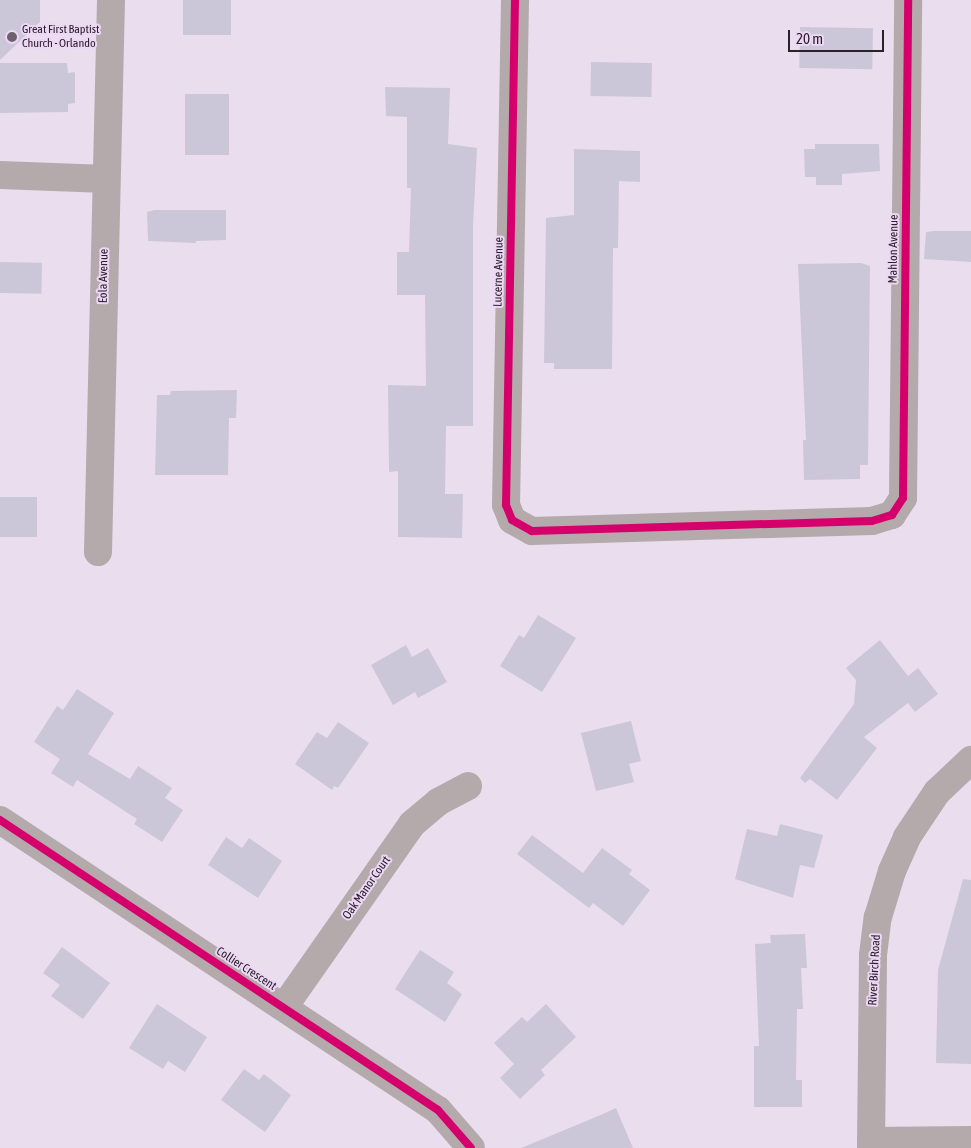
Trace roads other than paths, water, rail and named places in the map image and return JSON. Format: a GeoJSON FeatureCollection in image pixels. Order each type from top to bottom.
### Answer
{"type":"FeatureCollection","features":[{"type":"Feature","properties":{"kind":"street","name":"Eola Avenue"},"geometry":{"type":"LineString","coordinates":[[98,552],[111,0]]}},
{"type":"Feature","properties":{"kind":"street","name":"Lucerne Avenue"},"geometry":{"type":"LineString","coordinates":[[515,0],[506,505],[512,520],[532,531],[872,521],[892,516],[903,498]]}},
{"type":"Feature","properties":{"kind":"street","name":"Mahlon Avenue"},"geometry":{"type":"LineString","coordinates":[[903,498],[908,0]]}},
{"type":"Feature","properties":{"kind":"street"},"geometry":{"type":"LineString","coordinates":[[0,175],[106,179]]}},
{"type":"Feature","properties":{"kind":"street","name":"River Birch Road"},"geometry":{"type":"LineString","coordinates":[[871,1145],[873,955],[878,918],[892,872],[908,836],[937,792],[971,760]]}},
{"type":"Feature","properties":{"kind":"street","name":"Oak Manor Court"},"geometry":{"type":"LineString","coordinates":[[284,1007],[412,824],[438,802],[468,786]]}},
{"type":"Feature","properties":{"kind":"street","name":"Collier Crescent"},"geometry":{"type":"LineString","coordinates":[[0,820],[438,1110],[471,1148]]}},
{"type":"Feature","properties":{"kind":"street"},"geometry":{"type":"LineString","coordinates":[[871,1145],[971,1140]]}},
{"type":"Feature","properties":{"kind":"place","name":"Great First Baptist Church - Orlando"},"geometry":{"type":"Point","coordinates":[12,37]}}]}
